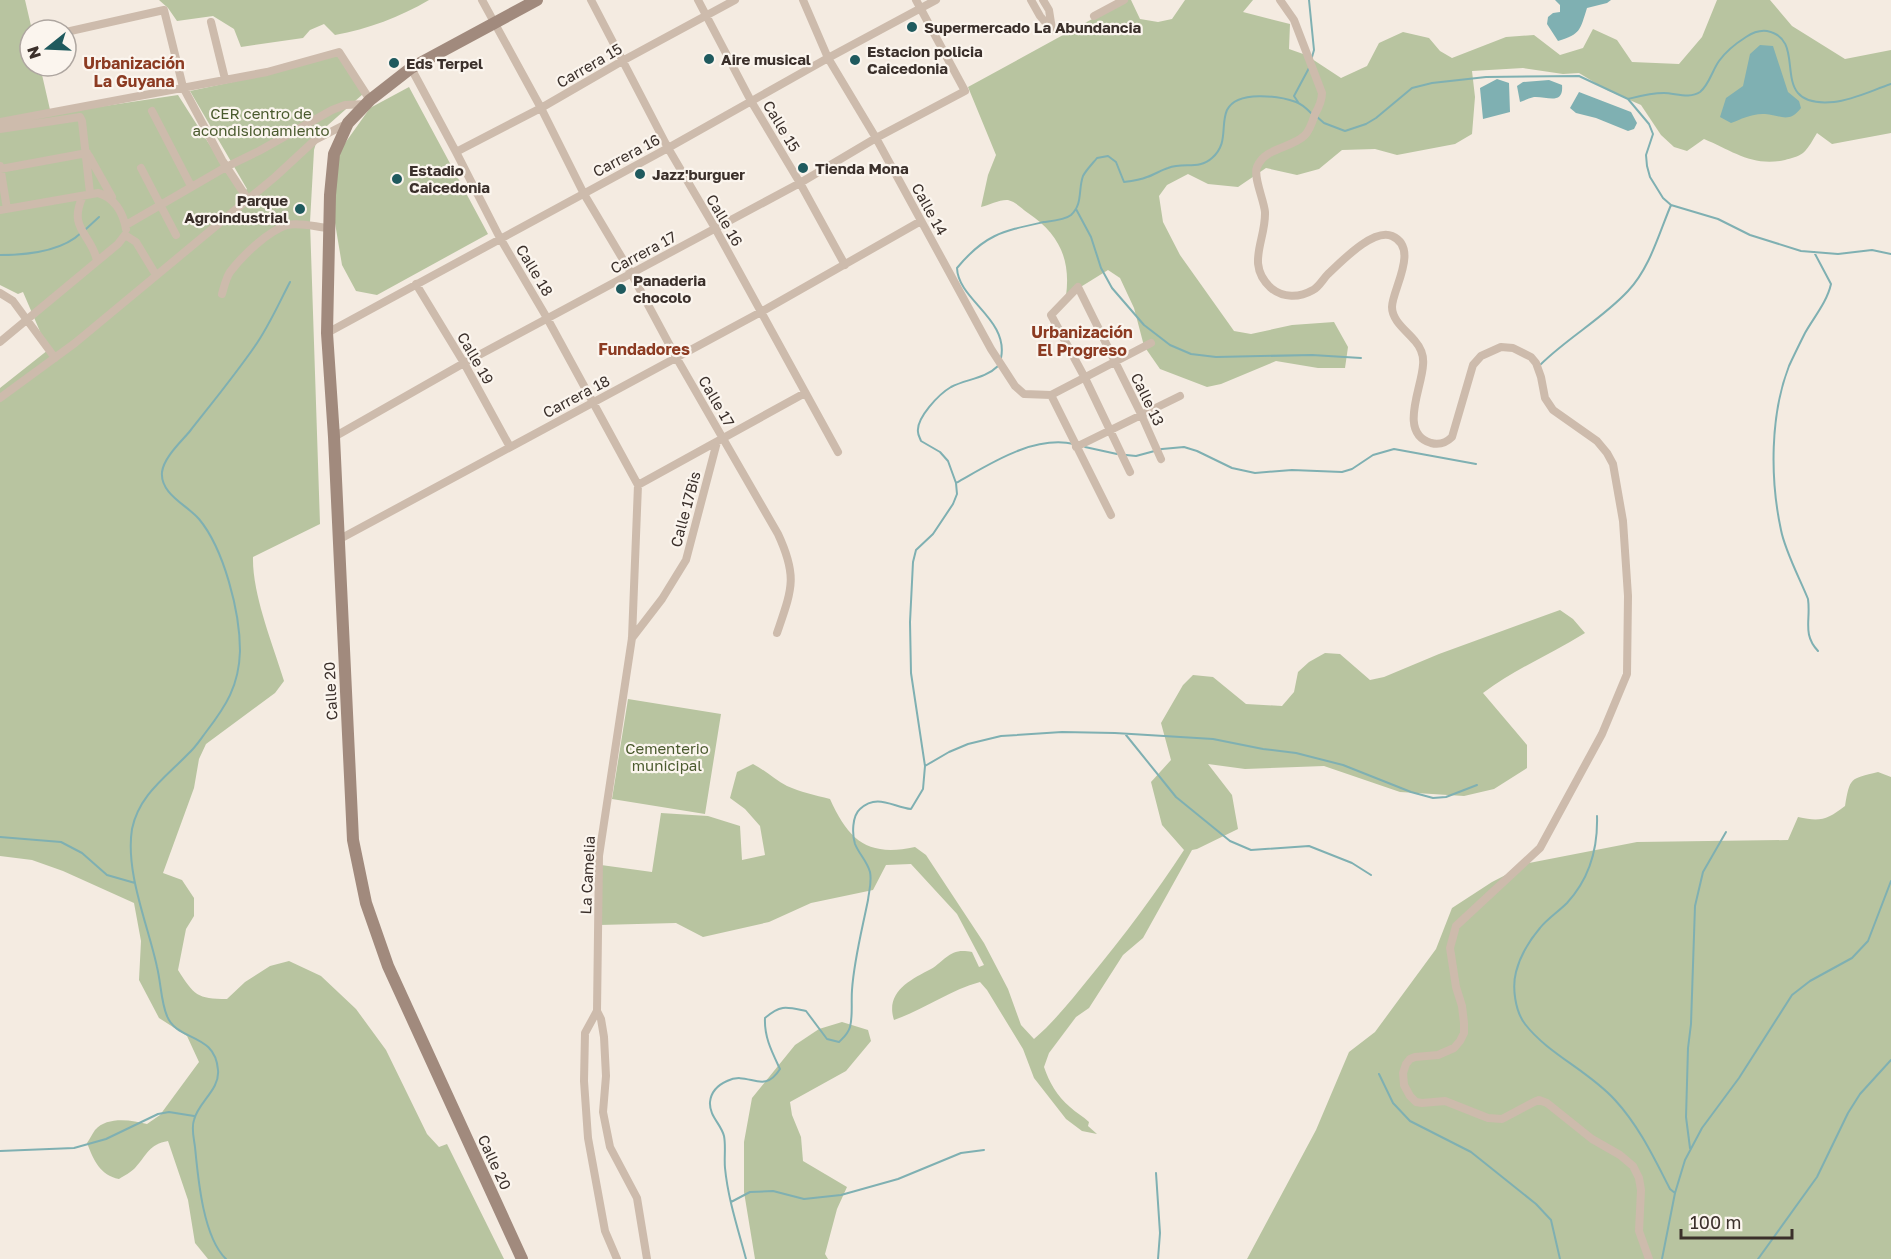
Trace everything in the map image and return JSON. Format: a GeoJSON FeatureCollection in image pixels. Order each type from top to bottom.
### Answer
{"type":"FeatureCollection","features":[{"type":"Feature","properties":{"kind":"main road","name":"Calle 20"},"geometry":{"type":"LineString","coordinates":[[522,1259],[388,966],[366,903],[353,840],[327,333],[329,228],[334,154],[348,123],[368,102],[411,68],[537,0]]}},
{"type":"Feature","properties":{"kind":"street","name":"Calle 17"},"geometry":{"type":"LineString","coordinates":[[482,0],[541,108],[584,194],[631,273],[721,440],[778,534],[788,556],[792,577],[789,598],[777,633]]}},
{"type":"Feature","properties":{"kind":"street","name":"Calle 16"},"geometry":{"type":"LineString","coordinates":[[591,0],[668,148],[715,228],[838,452]]}},
{"type":"Feature","properties":{"kind":"street","name":"Calle 15"},"geometry":{"type":"LineString","coordinates":[[698,0],[751,101],[845,265]]}},
{"type":"Feature","properties":{"kind":"street","name":"Carrera 15"},"geometry":{"type":"LineString","coordinates":[[456,152],[541,108],[735,0]]}},
{"type":"Feature","properties":{"kind":"street","name":"Calle 14"},"geometry":{"type":"LineString","coordinates":[[803,0],[828,58],[876,138],[991,349],[1015,386],[1024,394],[1051,395]]}},
{"type":"Feature","properties":{"kind":"street","name":"Carrera 16"},"geometry":{"type":"LineString","coordinates":[[327,333],[668,148],[828,58],[918,4],[936,0]]}},
{"type":"Feature","properties":{"kind":"street"},"geometry":{"type":"LineString","coordinates":[[1031,0],[1040,16],[1052,30],[1049,10],[1043,0]]}},
{"type":"Feature","properties":{"kind":"street"},"geometry":{"type":"LineString","coordinates":[[1094,16],[1124,0]]}},
{"type":"Feature","properties":{"kind":"street"},"geometry":{"type":"LineString","coordinates":[[1280,0],[1294,20],[1322,93],[1322,101],[1305,135],[1270,153],[1257,167],[1256,174],[1265,212],[1264,235],[1258,252],[1257,268],[1262,279],[1275,292],[1287,297],[1299,295],[1314,290],[1353,250],[1384,235],[1393,236],[1401,243],[1404,252],[1400,283],[1392,307],[1395,318],[1416,342],[1423,354],[1414,419],[1418,433],[1425,441],[1436,444],[1446,442],[1452,437],[1473,365],[1481,356],[1501,346],[1513,348],[1531,357],[1536,363],[1545,398],[1553,410],[1597,441],[1613,464],[1623,521],[1628,596],[1627,674],[1602,734],[1540,848],[1456,926],[1450,948],[1464,1023],[1464,1033],[1460,1041],[1454,1048],[1438,1055],[1410,1059],[1403,1073],[1404,1085],[1416,1102],[1445,1101],[1488,1118],[1502,1119],[1539,1100],[1547,1103],[1592,1139],[1620,1155],[1633,1166],[1639,1178],[1641,1190],[1639,1231],[1649,1259]]}},
{"type":"Feature","properties":{"kind":"street","name":"Carrera 17"},"geometry":{"type":"LineString","coordinates":[[334,437],[464,363],[800,183],[876,138],[965,91],[918,4]]}},
{"type":"Feature","properties":{"kind":"street"},"geometry":{"type":"LineString","coordinates":[[78,29],[164,10],[183,87],[226,167],[247,198]]}},
{"type":"Feature","properties":{"kind":"street"},"geometry":{"type":"LineString","coordinates":[[211,22],[225,79]]}},
{"type":"Feature","properties":{"kind":"street"},"geometry":{"type":"LineString","coordinates":[[0,122],[267,72],[339,52],[368,102],[345,105],[332,110],[260,151],[191,186],[126,225]]}},
{"type":"Feature","properties":{"kind":"street","name":"Calle 18"},"geometry":{"type":"LineString","coordinates":[[411,68],[500,238],[548,318],[638,485]]}},
{"type":"Feature","properties":{"kind":"street"},"geometry":{"type":"LineString","coordinates":[[152,111],[191,186]]}},
{"type":"Feature","properties":{"kind":"street"},"geometry":{"type":"LineString","coordinates":[[0,129],[80,117],[87,153],[86,194],[78,208]]}},
{"type":"Feature","properties":{"kind":"street"},"geometry":{"type":"LineString","coordinates":[[0,398],[55,358],[275,177],[315,140],[348,123]]}},
{"type":"Feature","properties":{"kind":"street"},"geometry":{"type":"LineString","coordinates":[[87,153],[0,168],[3,209],[86,194],[107,195],[113,200]]}},
{"type":"Feature","properties":{"kind":"street"},"geometry":{"type":"LineString","coordinates":[[0,342],[110,251],[125,235],[126,225],[87,153]]}},
{"type":"Feature","properties":{"kind":"street"},"geometry":{"type":"LineString","coordinates":[[141,168],[176,235]]}},
{"type":"Feature","properties":{"kind":"street"},"geometry":{"type":"LineString","coordinates":[[69,198],[78,208],[81,230],[95,249],[97,261]]}},
{"type":"Feature","properties":{"kind":"street","name":"Carrera 18"},"geometry":{"type":"LineString","coordinates":[[338,540],[761,312],[921,220]]}},
{"type":"Feature","properties":{"kind":"street"},"geometry":{"type":"LineString","coordinates":[[222,294],[228,274],[261,240],[277,230],[289,225],[329,228]]}},
{"type":"Feature","properties":{"kind":"street"},"geometry":{"type":"LineString","coordinates":[[125,235],[136,242],[156,275]]}},
{"type":"Feature","properties":{"kind":"street"},"geometry":{"type":"LineString","coordinates":[[95,249],[110,251]]}},
{"type":"Feature","properties":{"kind":"street","name":"Calle 19"},"geometry":{"type":"LineString","coordinates":[[416,284],[464,363],[510,447]]}},
{"type":"Feature","properties":{"kind":"street","name":"Calle 13"},"geometry":{"type":"LineString","coordinates":[[1085,378],[1051,315],[1078,287],[1114,363],[1142,414],[1161,459]]}},
{"type":"Feature","properties":{"kind":"street"},"geometry":{"type":"LineString","coordinates":[[0,294],[13,301],[55,358]]}},
{"type":"Feature","properties":{"kind":"street"},"geometry":{"type":"LineString","coordinates":[[1111,515],[1051,395],[1151,343]]}},
{"type":"Feature","properties":{"kind":"street"},"geometry":{"type":"LineString","coordinates":[[1085,378],[1130,472]]}},
{"type":"Feature","properties":{"kind":"street"},"geometry":{"type":"LineString","coordinates":[[638,485],[805,393]]}},
{"type":"Feature","properties":{"kind":"street"},"geometry":{"type":"LineString","coordinates":[[1076,447],[1180,396]]}},
{"type":"Feature","properties":{"kind":"street","name":"Calle 17Bis"},"geometry":{"type":"LineString","coordinates":[[632,638],[662,599],[686,560],[721,440]]}},
{"type":"Feature","properties":{"kind":"street","name":"La Camelia"},"geometry":{"type":"LineString","coordinates":[[638,485],[632,638],[599,856],[597,1011],[604,1037],[606,1076],[603,1112],[610,1147],[639,1204],[647,1259]]}},
{"type":"Feature","properties":{"kind":"street"},"geometry":{"type":"LineString","coordinates":[[597,1011],[585,1033],[584,1081],[588,1138],[605,1231],[617,1259]]}},
{"type":"Feature","properties":{"kind":"green space","name":"CER centro de acondisionamiento"},"geometry":{"type":"Polygon","coordinates":[[[0,0],[25,0],[29,18],[18,18],[18,78],[43,78],[51,114],[178,95],[241,194],[247,189],[190,91],[266,75],[338,54],[363,94],[319,133],[314,150],[310,222],[320,524],[253,557],[259,603],[284,681],[275,693],[206,744],[199,759],[194,788],[163,873],[182,880],[194,898],[194,916],[186,929],[178,970],[188,985],[197,994],[209,998],[227,999],[245,982],[270,966],[289,961],[321,976],[356,1009],[386,1050],[427,1134],[439,1147],[447,1144],[504,1259],[208,1259],[195,1243],[188,1200],[168,1141],[152,1147],[135,1168],[119,1179],[102,1171],[95,1161],[87,1143],[95,1130],[113,1121],[127,1120],[147,1124],[160,1115],[199,1062],[187,1036],[159,1018],[139,980],[141,941],[134,903],[63,871],[32,860],[0,856],[0,388],[48,350],[23,292],[18,294],[0,285],[0,0]]]}},
{"type":"Feature","properties":{"kind":"green space"},"geometry":{"type":"Polygon","coordinates":[[[159,0],[429,0],[384,22],[360,29],[335,35],[324,24],[310,30],[303,38],[241,47],[234,29],[213,16],[177,21],[159,0]]]}},
{"type":"Feature","properties":{"kind":"green space"},"geometry":{"type":"Polygon","coordinates":[[[1127,0],[1131,0],[1140,19],[1158,22],[1172,19],[1185,0],[1253,0],[1243,12],[1290,24],[1289,49],[1306,55],[1341,78],[1367,66],[1379,43],[1403,32],[1429,38],[1440,51],[1452,58],[1506,37],[1534,35],[1560,55],[1583,48],[1593,29],[1617,40],[1632,62],[1679,64],[1702,37],[1717,0],[1770,0],[1792,26],[1845,59],[1891,50],[1891,133],[1832,144],[1817,133],[1801,154],[1773,162],[1743,157],[1704,139],[1687,151],[1674,147],[1661,135],[1641,105],[1607,90],[1579,73],[1563,74],[1523,68],[1472,71],[1475,97],[1472,134],[1455,144],[1397,155],[1375,149],[1342,150],[1319,169],[1297,175],[1266,168],[1238,187],[1208,184],[1188,174],[1167,185],[1159,196],[1163,222],[1180,255],[1234,331],[1251,334],[1292,325],[1334,322],[1348,347],[1345,368],[1318,368],[1276,361],[1221,384],[1207,387],[1160,369],[1144,346],[1134,308],[1120,278],[1108,270],[1066,296],[1067,270],[1064,259],[1048,230],[1011,201],[1002,200],[981,207],[988,175],[996,155],[968,87],[1127,0]]]}},
{"type":"Feature","properties":{"kind":"green space","name":"Estadio Caicedonia"},"geometry":{"type":"Polygon","coordinates":[[[409,87],[488,234],[377,295],[356,291],[342,265],[332,205],[338,153],[370,108],[409,87]]]}},
{"type":"Feature","properties":{"kind":"green space"},"geometry":{"type":"Polygon","coordinates":[[[1560,610],[1573,619],[1585,633],[1508,676],[1483,693],[1527,745],[1527,768],[1494,789],[1464,796],[1400,792],[1324,766],[1245,769],[1208,764],[1232,795],[1238,829],[1192,850],[1143,938],[1123,955],[1089,1008],[1076,1017],[1049,1053],[1044,1067],[1057,1093],[1065,1103],[1089,1122],[1088,1126],[1097,1134],[1082,1131],[1066,1119],[1034,1078],[1023,1049],[980,982],[894,1020],[893,1002],[901,988],[949,955],[958,951],[972,952],[979,967],[984,965],[957,914],[911,864],[886,865],[873,890],[811,903],[769,922],[703,937],[676,923],[599,925],[601,865],[652,872],[661,813],[708,816],[740,826],[742,860],[765,855],[760,826],[745,809],[730,798],[737,772],[753,764],[787,786],[830,799],[845,826],[862,842],[885,850],[915,847],[926,855],[984,943],[1008,989],[1021,1025],[1034,1039],[1063,1009],[1115,946],[1184,850],[1162,825],[1151,782],[1171,760],[1161,723],[1183,685],[1193,675],[1213,677],[1246,704],[1282,706],[1294,692],[1298,672],[1309,662],[1325,653],[1340,654],[1370,680],[1384,677],[1439,654],[1560,610]]]}},
{"type":"Feature","properties":{"kind":"green space","name":"Cementerio municipal"},"geometry":{"type":"Polygon","coordinates":[[[628,699],[721,714],[705,814],[612,799],[628,699]]]}},
{"type":"Feature","properties":{"kind":"green space"},"geometry":{"type":"Polygon","coordinates":[[[1878,772],[1891,777],[1891,1259],[1247,1259],[1316,1130],[1349,1052],[1375,1032],[1436,949],[1452,908],[1492,882],[1529,863],[1637,842],[1788,840],[1798,817],[1823,819],[1833,814],[1845,806],[1848,789],[1853,781],[1878,772]]]}},
{"type":"Feature","properties":{"kind":"green space"},"geometry":{"type":"Polygon","coordinates":[[[842,1022],[868,1030],[871,1041],[846,1071],[790,1102],[792,1115],[801,1137],[803,1161],[847,1187],[837,1209],[825,1254],[828,1259],[755,1259],[744,1192],[744,1142],[752,1098],[795,1045],[819,1029],[842,1022]]]}},
{"type":"Feature","properties":{"kind":"water"},"geometry":{"type":"Polygon","coordinates":[[[1555,0],[1611,0],[1587,8],[1578,30],[1571,36],[1558,41],[1547,24],[1548,17],[1560,12],[1560,5],[1555,0]]]}},
{"type":"Feature","properties":{"kind":"water"},"geometry":{"type":"Polygon","coordinates":[[[1760,45],[1773,46],[1788,92],[1799,101],[1801,108],[1797,113],[1788,117],[1761,114],[1731,123],[1720,117],[1726,98],[1743,86],[1750,54],[1760,45]]]}},
{"type":"Feature","properties":{"kind":"water"},"geometry":{"type":"Polygon","coordinates":[[[1497,79],[1509,83],[1510,112],[1483,119],[1480,88],[1497,79]]]}},
{"type":"Feature","properties":{"kind":"water"},"geometry":{"type":"Polygon","coordinates":[[[1549,80],[1562,85],[1560,96],[1557,98],[1534,97],[1520,102],[1517,86],[1523,82],[1549,80]]]}},
{"type":"Feature","properties":{"kind":"water"},"geometry":{"type":"Polygon","coordinates":[[[1579,92],[1631,112],[1637,123],[1634,129],[1628,131],[1596,118],[1576,113],[1570,108],[1579,92]]]}},
{"type":"Feature","properties":{"kind":"waterway"},"geometry":{"type":"LineString","coordinates":[[1309,0],[1314,50],[1312,57]]}},
{"type":"Feature","properties":{"kind":"waterway"},"geometry":{"type":"LineString","coordinates":[[1316,116],[1324,123],[1345,131],[1376,118],[1412,88],[1432,83],[1486,77],[1579,76],[1628,99],[1659,93],[1692,95],[1703,89],[1719,61],[1728,51],[1738,42],[1761,31],[1767,31],[1780,37],[1786,47],[1793,85],[1800,95],[1813,101],[1841,101],[1891,84]]}},
{"type":"Feature","properties":{"kind":"waterway"},"geometry":{"type":"LineString","coordinates":[[1298,102],[1294,96],[1309,68]]}},
{"type":"Feature","properties":{"kind":"waterway"},"geometry":{"type":"LineString","coordinates":[[1001,358],[998,332],[965,290],[957,268],[977,248],[1006,232],[1071,215],[1079,202],[1083,176],[1097,158],[1108,156],[1116,162],[1124,182],[1142,179],[1174,166],[1207,162],[1221,146],[1227,110],[1240,99],[1259,96],[1279,98],[1298,103],[1311,113]]}},
{"type":"Feature","properties":{"kind":"waterway"},"geometry":{"type":"LineString","coordinates":[[1628,99],[1649,124],[1653,134],[1646,155],[1647,166],[1650,177],[1663,198],[1671,205],[1718,219],[1750,235],[1801,251],[1838,254],[1872,250],[1891,254]]}},
{"type":"Feature","properties":{"kind":"waterway"},"geometry":{"type":"LineString","coordinates":[[1540,365],[1607,311],[1636,282],[1648,261],[1671,205]]}},
{"type":"Feature","properties":{"kind":"waterway"},"geometry":{"type":"LineString","coordinates":[[1076,209],[1091,237],[1101,268],[1112,288],[1144,325],[1170,345],[1191,354],[1216,357],[1312,355],[1361,358]]}},
{"type":"Feature","properties":{"kind":"waterway"},"geometry":{"type":"LineString","coordinates":[[86,229],[99,217]]}},
{"type":"Feature","properties":{"kind":"waterway"},"geometry":{"type":"LineString","coordinates":[[0,255],[43,251],[64,244],[81,233]]}},
{"type":"Feature","properties":{"kind":"waterway"},"geometry":{"type":"LineString","coordinates":[[1814,252],[1831,284],[1789,366],[1783,385],[1775,426],[1774,469],[1777,510],[1783,538],[1808,599],[1810,639],[1818,651]]}},
{"type":"Feature","properties":{"kind":"waterway"},"geometry":{"type":"LineString","coordinates":[[226,1259],[218,1249],[207,1222],[200,1190],[193,1130],[196,1114],[216,1084],[218,1070],[210,1049],[172,1024],[163,1005],[157,967],[134,880],[132,829],[147,796],[195,747],[220,713],[234,685],[239,663],[237,618],[223,564],[216,547],[199,519],[165,487],[163,466],[173,450],[240,368],[269,322],[290,282]]}},
{"type":"Feature","properties":{"kind":"waterway"},"geometry":{"type":"LineString","coordinates":[[746,1259],[728,1191],[724,1136],[711,1112],[711,1098],[715,1089],[727,1081],[735,1078],[768,1081],[780,1069],[769,1044],[765,1025],[765,1018],[775,1010],[789,1008],[806,1011],[827,1039],[839,1042],[849,1029],[854,968],[871,879],[869,868],[855,844],[854,821],[857,812],[866,804],[873,802],[885,802],[911,809],[923,789],[925,766],[911,673],[910,622],[913,562],[916,550],[933,534],[957,494],[956,483],[948,461],[940,452],[921,441],[918,426],[924,413],[946,390],[987,374],[998,366]]}},
{"type":"Feature","properties":{"kind":"waterway"},"geometry":{"type":"LineString","coordinates":[[956,483],[997,460],[1028,447],[1059,442],[1074,444]]}},
{"type":"Feature","properties":{"kind":"waterway"},"geometry":{"type":"LineString","coordinates":[[1085,447],[1117,454]]}},
{"type":"Feature","properties":{"kind":"waterway"},"geometry":{"type":"LineString","coordinates":[[1126,455],[1136,456],[1162,449],[1184,447],[1232,468],[1255,473],[1292,470],[1342,472],[1352,469],[1373,455],[1394,449],[1476,464]]}},
{"type":"Feature","properties":{"kind":"waterway"},"geometry":{"type":"LineString","coordinates":[[925,766],[968,744],[1001,736],[1062,732],[1115,733],[1213,739],[1296,753],[1343,765],[1411,792],[1433,798],[1446,797],[1477,785]]}},
{"type":"Feature","properties":{"kind":"waterway"},"geometry":{"type":"LineString","coordinates":[[1126,735],[1176,797],[1230,841],[1251,850],[1309,846],[1352,863],[1371,875]]}},
{"type":"Feature","properties":{"kind":"waterway"},"geometry":{"type":"LineString","coordinates":[[1597,816],[1596,840],[1587,873],[1582,884],[1567,903],[1546,922],[1525,949],[1516,972],[1515,999],[1522,1019],[1534,1035],[1593,1080],[1624,1110],[1646,1143],[1670,1189],[1675,1193]]}},
{"type":"Feature","properties":{"kind":"waterway"},"geometry":{"type":"LineString","coordinates":[[1690,1148],[1686,1117],[1695,906],[1703,872],[1726,832]]}},
{"type":"Feature","properties":{"kind":"waterway"},"geometry":{"type":"LineString","coordinates":[[0,837],[61,842],[82,853],[107,875],[135,883]]}},
{"type":"Feature","properties":{"kind":"waterway"},"geometry":{"type":"LineString","coordinates":[[1662,1259],[1675,1193],[1685,1160],[1702,1128],[1739,1078],[1792,995],[1810,981],[1852,958],[1868,941],[1891,881]]}},
{"type":"Feature","properties":{"kind":"waterway"},"geometry":{"type":"LineString","coordinates":[[1758,1259],[1817,1177],[1848,1113],[1860,1094],[1891,1060]]}},
{"type":"Feature","properties":{"kind":"waterway"},"geometry":{"type":"LineString","coordinates":[[1379,1074],[1393,1103],[1410,1121],[1471,1152],[1536,1204],[1551,1220],[1560,1259]]}},
{"type":"Feature","properties":{"kind":"waterway"},"geometry":{"type":"LineString","coordinates":[[0,1151],[74,1148],[106,1139],[158,1114],[169,1112],[194,1116]]}},
{"type":"Feature","properties":{"kind":"waterway"},"geometry":{"type":"LineString","coordinates":[[731,1202],[750,1192],[773,1191],[804,1199],[841,1195],[898,1179],[961,1153],[984,1150]]}},
{"type":"Feature","properties":{"kind":"waterway"},"geometry":{"type":"LineString","coordinates":[[1156,1173],[1160,1233],[1158,1259]]}},
{"type":"Feature","properties":{"kind":"place","name":"Supermercado La Abundancia"},"geometry":{"type":"Point","coordinates":[912,27]}},
{"type":"Feature","properties":{"kind":"place","name":"Aire musical"},"geometry":{"type":"Point","coordinates":[709,59]}},
{"type":"Feature","properties":{"kind":"place","name":"Estacion policia Caicedonia"},"geometry":{"type":"Point","coordinates":[855,60]}},
{"type":"Feature","properties":{"kind":"place","name":"Eds Terpel"},"geometry":{"type":"Point","coordinates":[394,63]}},
{"type":"Feature","properties":{"kind":"place","name":"Tienda Mona"},"geometry":{"type":"Point","coordinates":[803,168]}},
{"type":"Feature","properties":{"kind":"place","name":"Jazz'burguer"},"geometry":{"type":"Point","coordinates":[640,174]}},
{"type":"Feature","properties":{"kind":"place","name":"Estadio Caicedonia"},"geometry":{"type":"Point","coordinates":[397,179]}},
{"type":"Feature","properties":{"kind":"place","name":"Parque Agroindustrial"},"geometry":{"type":"Point","coordinates":[300,209]}},
{"type":"Feature","properties":{"kind":"place","name":"Panaderia chocolo"},"geometry":{"type":"Point","coordinates":[621,289]}},
{"type":"Feature","properties":{"kind":"district","name":"Urbanización La Guyana"},"geometry":{"type":"Point","coordinates":[134,72]}},
{"type":"Feature","properties":{"kind":"district","name":"Urbanización El Progreso"},"geometry":{"type":"Point","coordinates":[1082,341]}},
{"type":"Feature","properties":{"kind":"district","name":"Fundadores"},"geometry":{"type":"Point","coordinates":[644,349]}}]}
